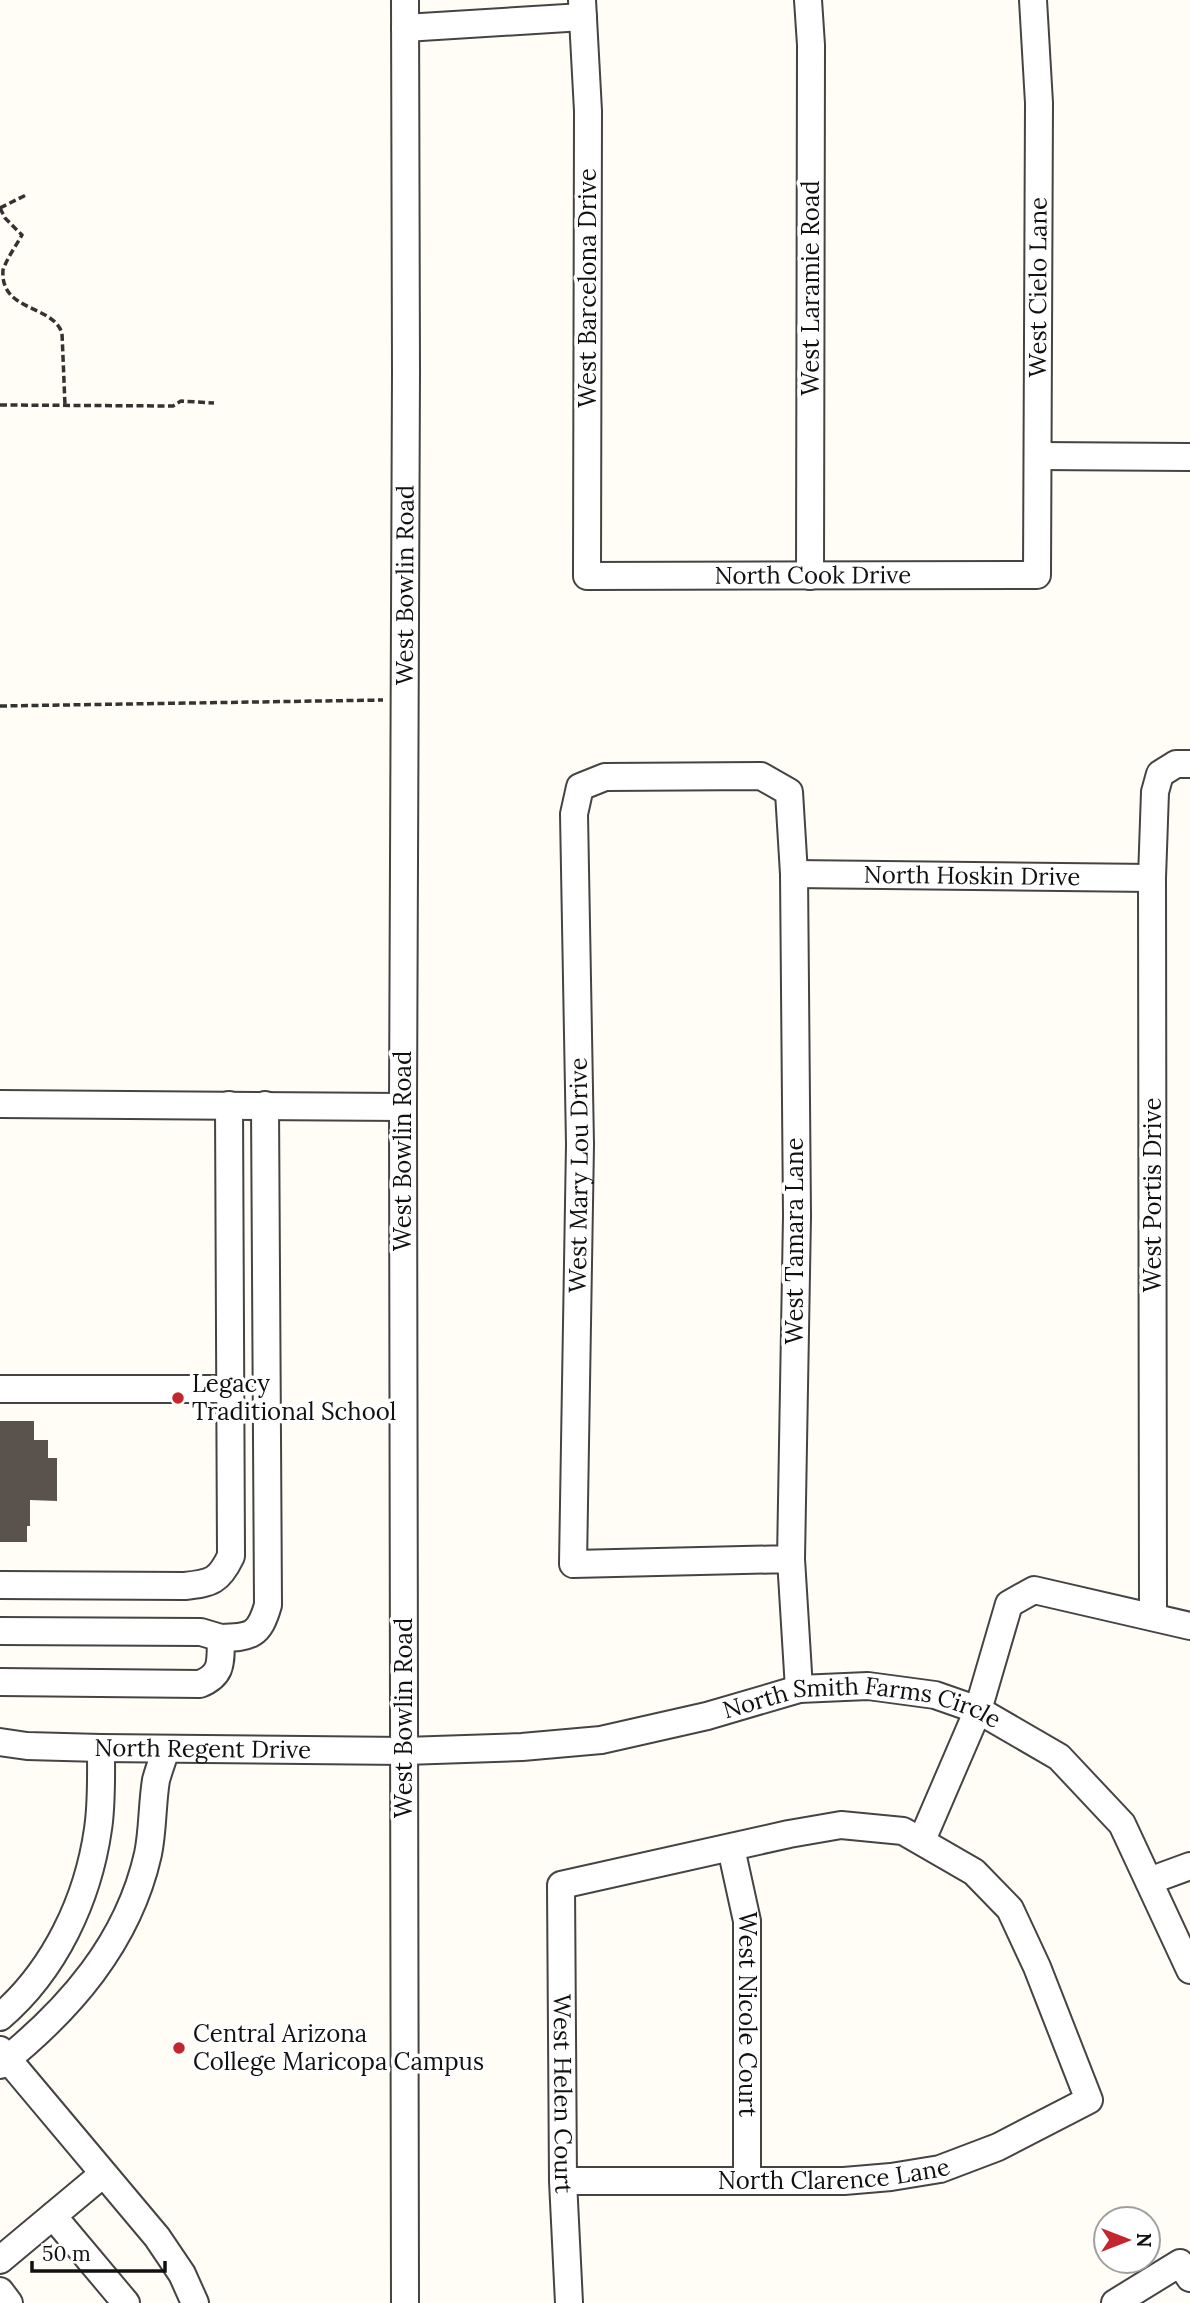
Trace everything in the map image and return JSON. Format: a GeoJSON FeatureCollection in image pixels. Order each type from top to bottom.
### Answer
{"type":"FeatureCollection","features":[{"type":"Feature","properties":{"kind":"street","name":"West Bowlin Road"},"geometry":{"type":"LineString","coordinates":[[405,0],[405,2303]]}},
{"type":"Feature","properties":{"kind":"street","name":"West Laramie Road"},"geometry":{"type":"LineString","coordinates":[[808,0],[811,46],[810,576]]}},
{"type":"Feature","properties":{"kind":"street","name":"West Cielo Lane"},"geometry":{"type":"LineString","coordinates":[[1034,0],[1039,103],[1037,575]]}},
{"type":"Feature","properties":{"kind":"street"},"geometry":{"type":"LineString","coordinates":[[405,28],[582,8]]}},
{"type":"Feature","properties":{"kind":"street","name":"West Barcelona Drive"},"geometry":{"type":"LineString","coordinates":[[582,8],[588,111],[587,576]]}},
{"type":"Feature","properties":{"kind":"street"},"geometry":{"type":"LineString","coordinates":[[1038,456],[1190,457]]}},
{"type":"Feature","properties":{"kind":"street","name":"North Cook Drive"},"geometry":{"type":"LineString","coordinates":[[587,576],[1037,575]]}},
{"type":"Feature","properties":{"kind":"street","name":"West Portis Drive"},"geometry":{"type":"LineString","coordinates":[[1153,1617],[1152,878],[1155,792],[1160,774],[1176,764],[1190,764]]}},
{"type":"Feature","properties":{"kind":"street","name":"West Mary Lou Drive"},"geometry":{"type":"LineString","coordinates":[[789,792],[761,776],[605,777],[580,788],[574,814],[580,1144],[573,1563],[790,1559]]}},
{"type":"Feature","properties":{"kind":"street","name":"West Tamara Lane"},"geometry":{"type":"LineString","coordinates":[[789,792],[794,874],[797,1216],[790,1559],[799,1689]]}},
{"type":"Feature","properties":{"kind":"street","name":"North Hoskin Drive"},"geometry":{"type":"LineString","coordinates":[[794,874],[1152,878]]}},
{"type":"Feature","properties":{"kind":"street"},"geometry":{"type":"LineString","coordinates":[[0,1104],[403,1107]]}},
{"type":"Feature","properties":{"kind":"street"},"geometry":{"type":"LineString","coordinates":[[0,1585],[185,1587],[207,1583],[222,1575],[231,1556],[229,1105]]}},
{"type":"Feature","properties":{"kind":"street"},"geometry":{"type":"LineString","coordinates":[[0,1631],[201,1632],[221,1638],[247,1637],[262,1626],[268,1605],[265,1105]]}},
{"type":"Feature","properties":{"kind":"street"},"geometry":{"type":"LineString","coordinates":[[0,1389],[229,1389]]}},
{"type":"Feature","properties":{"kind":"street"},"geometry":{"type":"LineString","coordinates":[[731,1848],[841,1825],[903,1831],[922,1840],[978,1710],[1009,1604],[1034,1590],[1190,1626]]}},
{"type":"Feature","properties":{"kind":"street"},"geometry":{"type":"LineString","coordinates":[[0,1682],[200,1684],[214,1678],[220,1666],[221,1638]]}},
{"type":"Feature","properties":{"kind":"street","name":"North Smith Farms Circle"},"geometry":{"type":"LineString","coordinates":[[405,1751],[522,1747],[601,1740],[708,1716],[799,1689],[868,1686],[935,1695],[978,1710],[1059,1758],[1122,1824],[1190,1970]]}},
{"type":"Feature","properties":{"kind":"street","name":"North Regent Drive"},"geometry":{"type":"LineString","coordinates":[[0,1742],[27,1746],[100,1748],[405,1751]]}},
{"type":"Feature","properties":{"kind":"street"},"geometry":{"type":"LineString","coordinates":[[0,2017],[14,2005],[49,1961],[74,1915],[93,1857],[99,1826],[100,1748]]}},
{"type":"Feature","properties":{"kind":"street"},"geometry":{"type":"LineString","coordinates":[[166,1749],[156,1780],[148,1855],[129,1912],[108,1951],[77,1994],[3,2058],[157,2237],[182,2274],[195,2303]]}},
{"type":"Feature","properties":{"kind":"street","name":"North Clarence Lane"},"geometry":{"type":"LineString","coordinates":[[563,2181],[844,2181],[891,2177],[940,2169],[998,2147],[1088,2100],[1037,1968],[1010,1909],[974,1872],[922,1840]]}},
{"type":"Feature","properties":{"kind":"street","name":"West Helen Court"},"geometry":{"type":"LineString","coordinates":[[569,2303],[563,2181],[561,1885],[731,1848]]}},
{"type":"Feature","properties":{"kind":"street","name":"West Nicole Court"},"geometry":{"type":"LineString","coordinates":[[731,1848],[747,1921],[747,2180]]}},
{"type":"Feature","properties":{"kind":"street"},"geometry":{"type":"LineString","coordinates":[[1149,1881],[1190,1866]]}},
{"type":"Feature","properties":{"kind":"street"},"geometry":{"type":"LineString","coordinates":[[0,2260],[103,2174]]}},
{"type":"Feature","properties":{"kind":"street"},"geometry":{"type":"LineString","coordinates":[[53,2216],[126,2303]]}},
{"type":"Feature","properties":{"kind":"street"},"geometry":{"type":"LineString","coordinates":[[1115,2303],[1185,2270]]}},
{"type":"Feature","properties":{"kind":"street"},"geometry":{"type":"LineString","coordinates":[[0,2291],[9,2303]]}},
{"type":"Feature","properties":{"kind":"path"},"geometry":{"type":"LineString","coordinates":[[26,195],[0,208],[5,218],[22,235],[3,268],[2,277],[5,289],[19,306],[50,316],[60,326],[65,405]]}},
{"type":"Feature","properties":{"kind":"path"},"geometry":{"type":"LineString","coordinates":[[0,405],[173,406],[181,401],[214,403]]}},
{"type":"Feature","properties":{"kind":"path"},"geometry":{"type":"LineString","coordinates":[[0,706],[405,699]]}},
{"type":"Feature","properties":{"kind":"building"},"geometry":{"type":"Polygon","coordinates":[[[0,1421],[34,1421],[34,1440],[48,1440],[48,1458],[57,1458],[57,1501],[30,1500],[27,1542],[0,1542],[0,1421]]]}},
{"type":"Feature","properties":{"kind":"place","name":"Legacy Traditional School"},"geometry":{"type":"Point","coordinates":[178,1398]}},
{"type":"Feature","properties":{"kind":"place","name":"Central Arizona College Maricopa Campus"},"geometry":{"type":"Point","coordinates":[179,2048]}}]}
